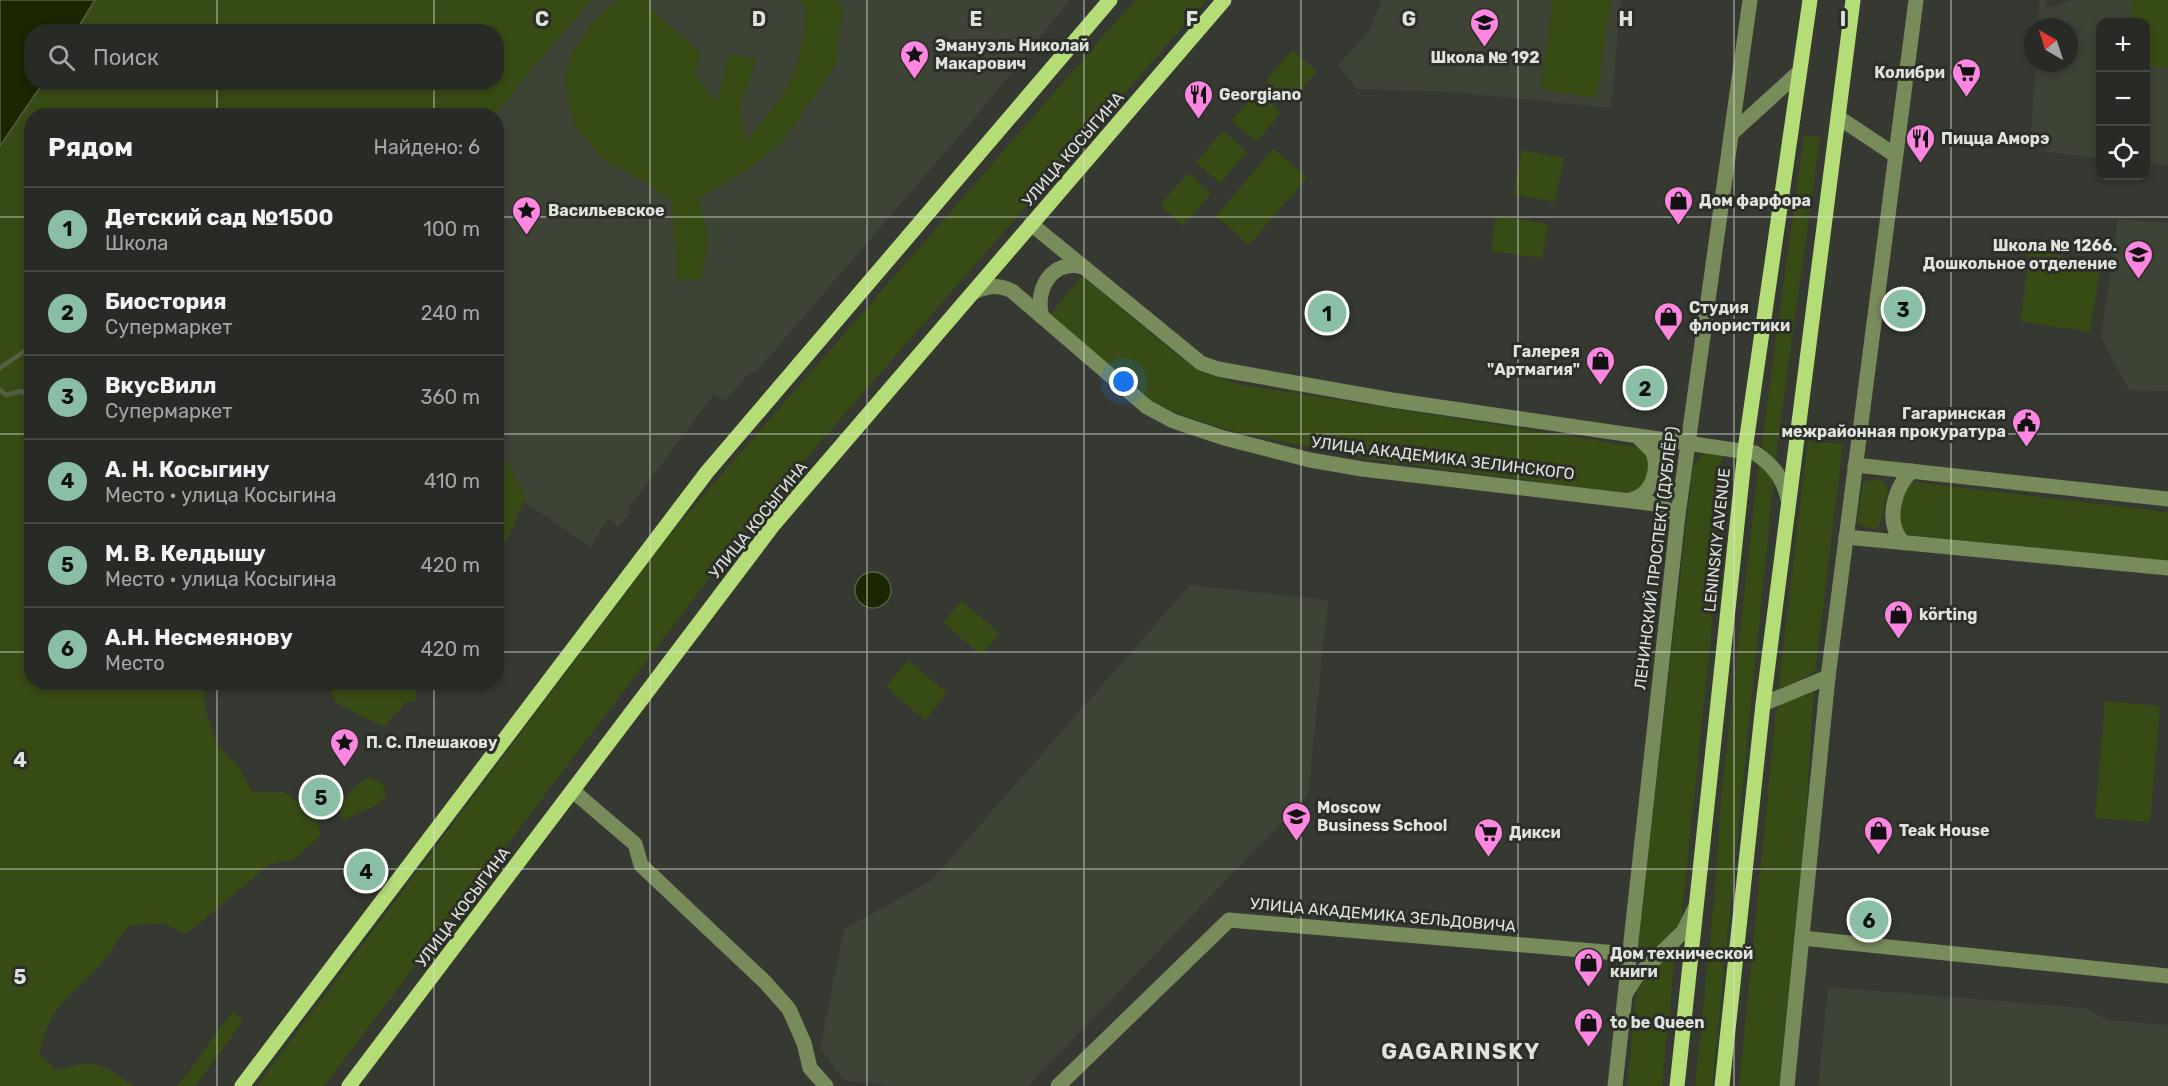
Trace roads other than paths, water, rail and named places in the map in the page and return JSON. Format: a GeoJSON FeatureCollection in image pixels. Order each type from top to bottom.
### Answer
{"type":"FeatureCollection","features":[{"type":"Feature","properties":{"kind":"main road"},"geometry":{"type":"LineString","coordinates":[[242,1086],[707,472],[1110,0]]}},
{"type":"Feature","properties":{"kind":"main road","name":"УЛИЦА КОСЫГИНА"},"geometry":{"type":"LineString","coordinates":[[349,1086],[774,524],[1224,0]]}},
{"type":"Feature","properties":{"kind":"main road","name":"LENINSKIY AVENUE"},"geometry":{"type":"LineString","coordinates":[[1677,1086],[1745,450],[1810,0]]}},
{"type":"Feature","properties":{"kind":"main road"},"geometry":{"type":"LineString","coordinates":[[1722,1086],[1763,704],[1853,0]]}},
{"type":"Feature","properties":{"kind":"street","name":"ЛЕНИНСКИЙ ПРОСПЕКТ (ДУБЛЁР)"},"geometry":{"type":"LineString","coordinates":[[1615,1086],[1678,515],[1750,0]]}},
{"type":"Feature","properties":{"kind":"street"},"geometry":{"type":"LineString","coordinates":[[1787,1086],[1828,677],[1916,0]]}},
{"type":"Feature","properties":{"kind":"street"},"geometry":{"type":"LineString","coordinates":[[1731,134],[1799,72]]}},
{"type":"Feature","properties":{"kind":"street"},"geometry":{"type":"LineString","coordinates":[[1838,117],[1895,155]]}},
{"type":"Feature","properties":{"kind":"street"},"geometry":{"type":"LineString","coordinates":[[1031,224],[1188,355],[1218,369],[1392,400],[1745,450],[1761,457],[1777,472],[1784,483],[1788,499]]}},
{"type":"Feature","properties":{"kind":"street"},"geometry":{"type":"LineString","coordinates":[[1042,316],[1039,296],[1042,286],[1061,267],[1075,265],[1083,267]]}},
{"type":"Feature","properties":{"kind":"street","name":"УЛИЦА АКАДЕМИКА ЗЕЛИНСКОГО"},"geometry":{"type":"LineString","coordinates":[[974,292],[991,286],[1001,286],[1011,291],[1159,416],[1224,438],[1310,460],[1362,469],[1630,500],[1664,506],[1678,515]]}},
{"type":"Feature","properties":{"kind":"street"},"geometry":{"type":"LineString","coordinates":[[1630,500],[1641,497],[1646,492],[1655,475],[1653,452],[1637,436]]}},
{"type":"Feature","properties":{"kind":"street"},"geometry":{"type":"LineString","coordinates":[[1855,465],[2168,499]]}},
{"type":"Feature","properties":{"kind":"street"},"geometry":{"type":"LineString","coordinates":[[1902,541],[1895,534],[1892,523],[1898,491],[1903,479],[1912,471]]}},
{"type":"Feature","properties":{"kind":"street"},"geometry":{"type":"LineString","coordinates":[[1846,537],[2168,568]]}},
{"type":"Feature","properties":{"kind":"street"},"geometry":{"type":"LineString","coordinates":[[1763,704],[1828,677]]}},
{"type":"Feature","properties":{"kind":"street"},"geometry":{"type":"LineString","coordinates":[[573,790],[635,844],[641,865],[765,982],[789,1009],[804,1043],[810,1068],[826,1086]]}},
{"type":"Feature","properties":{"kind":"street"},"geometry":{"type":"LineString","coordinates":[[1624,996],[1636,977],[1683,932],[1695,908]]}},
{"type":"Feature","properties":{"kind":"street","name":"УЛИЦА АКАДЕМИКА ЗЕЛЬДОВИЧА"},"geometry":{"type":"LineString","coordinates":[[1058,1086],[1229,920],[1629,954]]}},
{"type":"Feature","properties":{"kind":"street"},"geometry":{"type":"LineString","coordinates":[[1802,938],[2168,976]]}},
{"type":"Feature","properties":{"kind":"waterway"},"geometry":{"type":"LineString","coordinates":[[0,368],[24,352]]}},
{"type":"Feature","properties":{"kind":"waterway"},"geometry":{"type":"LineString","coordinates":[[0,390],[6,395],[22,391],[24,393]]}},
{"type":"Feature","properties":{"kind":"place","name":"Школа № 192"},"geometry":{"type":"Point","coordinates":[1485,48]}},
{"type":"Feature","properties":{"kind":"place","name":"Эмануэль Николай Макарович"},"geometry":{"type":"Point","coordinates":[914,80]}},
{"type":"Feature","properties":{"kind":"place","name":"Колибри"},"geometry":{"type":"Point","coordinates":[1966,98]}},
{"type":"Feature","properties":{"kind":"place","name":"Georgiano"},"geometry":{"type":"Point","coordinates":[1198,120]}},
{"type":"Feature","properties":{"kind":"place","name":"Пицца Аморэ"},"geometry":{"type":"Point","coordinates":[1920,164]}},
{"type":"Feature","properties":{"kind":"place","name":"Дом фарфора"},"geometry":{"type":"Point","coordinates":[1678,226]}},
{"type":"Feature","properties":{"kind":"place","name":"Васильевское"},"geometry":{"type":"Point","coordinates":[527,236]}},
{"type":"Feature","properties":{"kind":"place","name":"Школа № 1266. Дошкольное отделение"},"geometry":{"type":"Point","coordinates":[2138,280]}},
{"type":"Feature","properties":{"kind":"place","name":"ВкусВилл"},"geometry":{"type":"Point","coordinates":[1903,309]}},
{"type":"Feature","properties":{"kind":"place","name":"Детский сад №1500"},"geometry":{"type":"Point","coordinates":[1327,313]}},
{"type":"Feature","properties":{"kind":"place","name":"Студия флористики"},"geometry":{"type":"Point","coordinates":[1668,342]}},
{"type":"Feature","properties":{"kind":"place","name":"Галерея \"Артмагия\""},"geometry":{"type":"Point","coordinates":[1601,386]}},
{"type":"Feature","properties":{"kind":"place","name":"Биостория"},"geometry":{"type":"Point","coordinates":[1645,388]}},
{"type":"Feature","properties":{"kind":"place","name":"Гагаринская межрайонная прокуратура"},"geometry":{"type":"Point","coordinates":[2027,448]}},
{"type":"Feature","properties":{"kind":"place","name":"körting"},"geometry":{"type":"Point","coordinates":[1898,640]}},
{"type":"Feature","properties":{"kind":"place","name":"П. С. Плешакову"},"geometry":{"type":"Point","coordinates":[345,768]}},
{"type":"Feature","properties":{"kind":"place","name":"М. В. Келдышу"},"geometry":{"type":"Point","coordinates":[321,797]}},
{"type":"Feature","properties":{"kind":"place","name":"Moscow Business School"},"geometry":{"type":"Point","coordinates":[1296,842]}},
{"type":"Feature","properties":{"kind":"place","name":"Teak House"},"geometry":{"type":"Point","coordinates":[1878,856]}},
{"type":"Feature","properties":{"kind":"place","name":"Дикси"},"geometry":{"type":"Point","coordinates":[1488,858]}},
{"type":"Feature","properties":{"kind":"place","name":"А. Н. Косыгину"},"geometry":{"type":"Point","coordinates":[366,871]}},
{"type":"Feature","properties":{"kind":"place","name":"А.Н. Несмеянову"},"geometry":{"type":"Point","coordinates":[1869,920]}},
{"type":"Feature","properties":{"kind":"place","name":"Дом технической книги"},"geometry":{"type":"Point","coordinates":[1589,988]}},
{"type":"Feature","properties":{"kind":"place","name":"to be Queen"},"geometry":{"type":"Point","coordinates":[1589,1048]}},
{"type":"Feature","properties":{"kind":"district","name":"GAGARINSKY"},"geometry":{"type":"Point","coordinates":[1461,1051]}}]}
